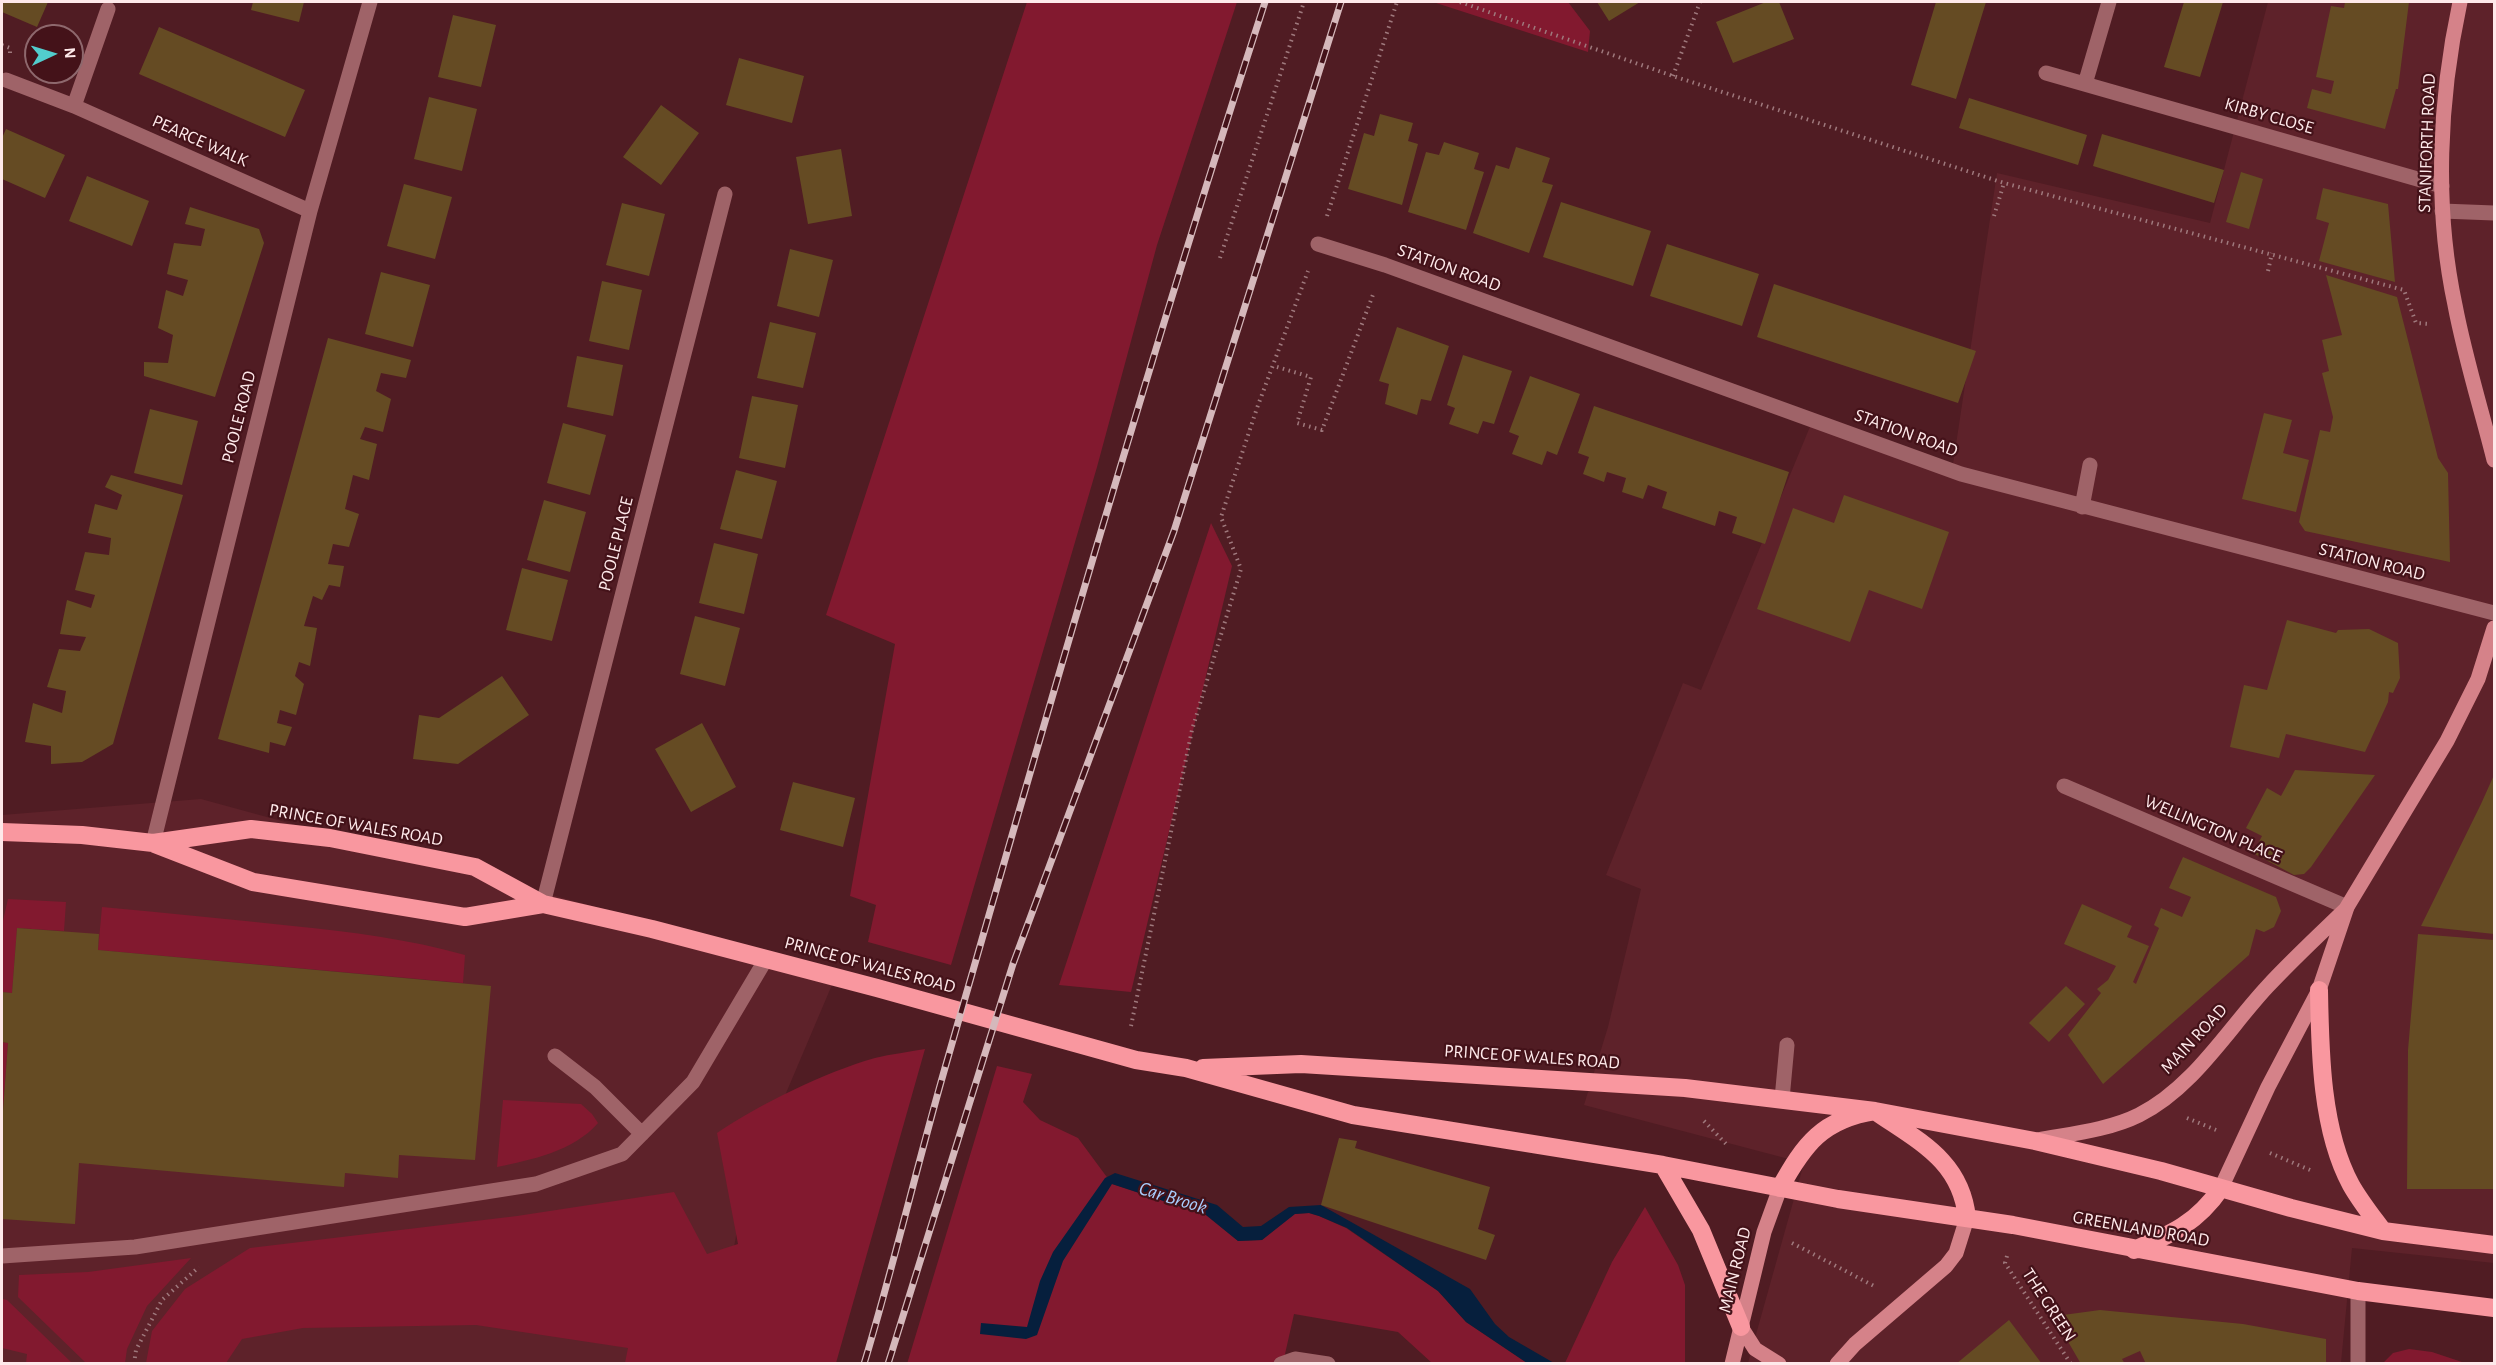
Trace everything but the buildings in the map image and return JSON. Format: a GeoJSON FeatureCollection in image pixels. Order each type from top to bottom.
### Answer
{"type":"FeatureCollection","features":[{"type":"Feature","properties":{"kind":"highway","name":"PRINCE OF WALES ROAD"},"geometry":{"type":"LineString","coordinates":[[2,832],[82,835],[153,843],[251,829],[330,838],[475,867],[543,904],[766,959],[1125,1056],[1186,1068],[1353,1114],[1663,1165],[1780,1188]]}},
{"type":"Feature","properties":{"kind":"highway","name":"PRINCE OF WALES ROAD"},"geometry":{"type":"LineString","coordinates":[[153,843],[253,882],[465,917],[543,904]]}},
{"type":"Feature","properties":{"kind":"highway"},"geometry":{"type":"LineString","coordinates":[[2319,990],[2320,1050],[2327,1105],[2337,1148],[2350,1183],[2383,1231]]}},
{"type":"Feature","properties":{"kind":"highway","name":"PRINCE OF WALES ROAD"},"geometry":{"type":"LineString","coordinates":[[1186,1068],[1301,1064],[1706,1089],[1875,1111]]}},
{"type":"Feature","properties":{"kind":"highway"},"geometry":{"type":"LineString","coordinates":[[1875,1111],[1940,1156],[1952,1172],[1965,1198],[1967,1218]]}},
{"type":"Feature","properties":{"kind":"highway"},"geometry":{"type":"LineString","coordinates":[[1780,1188],[1801,1151],[1826,1128],[1850,1115],[1875,1111],[2035,1141],[2383,1231],[2494,1245]]}},
{"type":"Feature","properties":{"kind":"highway"},"geometry":{"type":"LineString","coordinates":[[1663,1165],[1701,1230],[1741,1327]]}},
{"type":"Feature","properties":{"kind":"highway","name":"GREENLAND ROAD"},"geometry":{"type":"LineString","coordinates":[[1780,1188],[2013,1226],[2358,1291],[2494,1308]]}},
{"type":"Feature","properties":{"kind":"highway"},"geometry":{"type":"LineString","coordinates":[[2133,1250],[2176,1233],[2208,1206],[2221,1188]]}},
{"type":"Feature","properties":{"kind":"main road","name":"STANIFORTH ROAD"},"geometry":{"type":"LineString","coordinates":[[2460,2],[2446,92],[2442,211],[2459,325],[2494,460]]}},
{"type":"Feature","properties":{"kind":"main road","name":"MAIN ROAD"},"geometry":{"type":"LineString","coordinates":[[2221,1188],[2268,1087],[2319,990],[2347,907],[2448,741],[2478,679],[2494,628]]}},
{"type":"Feature","properties":{"kind":"main road","name":"MAIN ROAD"},"geometry":{"type":"LineString","coordinates":[[2035,1141],[2098,1128],[2139,1115],[2165,1097],[2199,1066],[2267,986],[2347,907]]}},
{"type":"Feature","properties":{"kind":"main road","name":"MAIN ROAD"},"geometry":{"type":"LineString","coordinates":[[1732,1364],[1764,1232],[1780,1188]]}},
{"type":"Feature","properties":{"kind":"main road"},"geometry":{"type":"LineString","coordinates":[[1826,1364],[1839,1361],[1946,1266],[1956,1253],[1967,1218]]}},
{"type":"Feature","properties":{"kind":"main road"},"geometry":{"type":"LineString","coordinates":[[1741,1327],[1755,1349],[1779,1364]]}},
{"type":"Feature","properties":{"kind":"street","name":"POOLE ROAD"},"geometry":{"type":"LineString","coordinates":[[153,843],[310,211],[370,2]]}},
{"type":"Feature","properties":{"kind":"street"},"geometry":{"type":"LineString","coordinates":[[2085,84],[2109,2]]}},
{"type":"Feature","properties":{"kind":"street"},"geometry":{"type":"LineString","coordinates":[[74,106],[108,9]]}},
{"type":"Feature","properties":{"kind":"street","name":"KIRBY CLOSE"},"geometry":{"type":"LineString","coordinates":[[2046,73],[2442,186]]}},
{"type":"Feature","properties":{"kind":"street","name":"PEARCE WALK"},"geometry":{"type":"LineString","coordinates":[[6,80],[74,106],[310,211]]}},
{"type":"Feature","properties":{"kind":"street","name":"POOLE PLACE"},"geometry":{"type":"LineString","coordinates":[[543,904],[725,195]]}},
{"type":"Feature","properties":{"kind":"street"},"geometry":{"type":"LineString","coordinates":[[2442,211],[2494,213]]}},
{"type":"Feature","properties":{"kind":"street","name":"STATION ROAD"},"geometry":{"type":"LineString","coordinates":[[1318,244],[1385,266],[1960,474],[2494,613]]}},
{"type":"Feature","properties":{"kind":"street"},"geometry":{"type":"LineString","coordinates":[[2082,507],[2090,465]]}},
{"type":"Feature","properties":{"kind":"street","name":"WELLINGTON PLACE"},"geometry":{"type":"LineString","coordinates":[[2064,786],[2347,907]]}},
{"type":"Feature","properties":{"kind":"street"},"geometry":{"type":"LineString","coordinates":[[2,1256],[135,1247],[536,1184],[622,1154],[693,1082],[766,959]]}},
{"type":"Feature","properties":{"kind":"street"},"geometry":{"type":"LineString","coordinates":[[1782,1099],[1787,1045]]}},
{"type":"Feature","properties":{"kind":"street"},"geometry":{"type":"LineString","coordinates":[[555,1056],[595,1087],[642,1134]]}},
{"type":"Feature","properties":{"kind":"street"},"geometry":{"type":"LineString","coordinates":[[2358,1291],[2358,1364]]}},
{"type":"Feature","properties":{"kind":"street"},"geometry":{"type":"LineString","coordinates":[[1281,1364],[1295,1359],[1328,1364]]}},
{"type":"Feature","properties":{"kind":"path"},"geometry":{"type":"LineString","coordinates":[[1220,258],[1304,2]]}},
{"type":"Feature","properties":{"kind":"path"},"geometry":{"type":"LineString","coordinates":[[1125,1056],[1192,730],[1241,570],[1221,517],[1257,408],[1318,244],[1397,2]]}},
{"type":"Feature","properties":{"kind":"path"},"geometry":{"type":"LineString","coordinates":[[1460,2],[1673,76],[2004,183],[2272,253],[2403,290],[2416,323],[2459,325]]}},
{"type":"Feature","properties":{"kind":"path"},"geometry":{"type":"LineString","coordinates":[[1673,76],[1700,2]]}},
{"type":"Feature","properties":{"kind":"path"},"geometry":{"type":"LineString","coordinates":[[1994,216],[2004,183]]}},
{"type":"Feature","properties":{"kind":"path"},"geometry":{"type":"LineString","coordinates":[[2268,270],[2272,253]]}},
{"type":"Feature","properties":{"kind":"path"},"geometry":{"type":"LineString","coordinates":[[1277,367],[1311,377],[1297,423],[1322,430],[1385,266]]}},
{"type":"Feature","properties":{"kind":"path","name":"THE GREEN"},"geometry":{"type":"LineString","coordinates":[[2013,1226],[2005,1263],[2071,1364]]}},
{"type":"Feature","properties":{"kind":"path"},"geometry":{"type":"LineString","coordinates":[[1764,1232],[1787,1241],[1877,1287],[1896,1310]]}},
{"type":"Feature","properties":{"kind":"path"},"geometry":{"type":"LineString","coordinates":[[134,1364],[136,1350],[162,1300],[208,1260]]}},
{"type":"Feature","properties":{"kind":"shaded area"},"geometry":{"type":"Polygon","coordinates":[[[1027,2],[1237,2],[1157,245],[1097,467],[951,965],[868,942],[876,905],[850,896],[895,644],[826,615],[1027,2]]]}},
{"type":"Feature","properties":{"kind":"shaded area"},"geometry":{"type":"Polygon","coordinates":[[[1433,2],[1568,2],[1590,31],[1588,52],[1433,2]]]}},
{"type":"Feature","properties":{"kind":"shaded area"},"geometry":{"type":"Polygon","coordinates":[[[2268,2],[2494,2],[2494,1263],[2352,1248],[2341,1363],[1748,1363],[1804,1163],[1584,1105],[1608,1027],[1641,889],[1606,875],[1683,683],[1701,690],[1814,417],[1952,471],[1997,173],[2210,223],[2268,2]]]}},
{"type":"Feature","properties":{"kind":"shaded area"},"geometry":{"type":"Polygon","coordinates":[[[1211,523],[1232,566],[1131,992],[1059,985],[1211,523]]]}},
{"type":"Feature","properties":{"kind":"shaded area"},"geometry":{"type":"Polygon","coordinates":[[[201,799],[837,973],[744,1192],[713,1363],[2,1364],[2,815],[201,799]]]}},
{"type":"Feature","properties":{"kind":"shaded area"},"geometry":{"type":"Polygon","coordinates":[[[8,899],[66,902],[64,931],[17,928],[12,993],[2,992],[2,925],[8,899]]]}},
{"type":"Feature","properties":{"kind":"shaded area"},"geometry":{"type":"Polygon","coordinates":[[[102,907],[336,931],[423,945],[465,955],[463,983],[98,950],[102,907]]]}},
{"type":"Feature","properties":{"kind":"shaded area"},"geometry":{"type":"Polygon","coordinates":[[[2,1042],[8,1043],[2,1124],[2,1042]]]}},
{"type":"Feature","properties":{"kind":"shaded area"},"geometry":{"type":"Polygon","coordinates":[[[925,1049],[836,1363],[625,1363],[628,1348],[476,1325],[303,1328],[242,1339],[226,1363],[146,1363],[152,1331],[185,1289],[250,1248],[517,1216],[674,1192],[707,1254],[738,1244],[717,1133],[773,1100],[814,1080],[875,1058],[925,1049]]]}},
{"type":"Feature","properties":{"kind":"shaded area"},"geometry":{"type":"Polygon","coordinates":[[[997,1066],[1032,1074],[1023,1102],[1040,1120],[1078,1138],[1112,1184],[1206,1215],[1238,1241],[1262,1240],[1294,1214],[1309,1213],[1319,1216],[1346,1228],[1438,1291],[1466,1322],[1527,1363],[1432,1363],[1398,1332],[1294,1314],[1283,1363],[907,1364],[997,1066]]]}},
{"type":"Feature","properties":{"kind":"shaded area"},"geometry":{"type":"Polygon","coordinates":[[[503,1100],[581,1104],[598,1123],[577,1141],[551,1153],[497,1167],[503,1100]]]}},
{"type":"Feature","properties":{"kind":"shaded area"},"geometry":{"type":"Polygon","coordinates":[[[1645,1207],[1678,1265],[1685,1285],[1685,1363],[1565,1363],[1612,1262],[1645,1207]]]}},
{"type":"Feature","properties":{"kind":"shaded area"},"geometry":{"type":"Polygon","coordinates":[[[191,1258],[147,1306],[127,1349],[125,1363],[86,1363],[18,1297],[19,1275],[88,1272],[191,1258]]]}},
{"type":"Feature","properties":{"kind":"shaded area"},"geometry":{"type":"Polygon","coordinates":[[[3,1299],[7,1300],[72,1363],[26,1363],[27,1354],[2,1348],[3,1299]]]}},
{"type":"Feature","properties":{"kind":"shaded area"},"geometry":{"type":"Polygon","coordinates":[[[2409,1349],[2432,1352],[2465,1363],[2383,1363],[2393,1353],[2409,1349]]]}},
{"type":"Feature","properties":{"kind":"water","name":"Car Brook"},"geometry":{"type":"Polygon","coordinates":[[[1115,1173],[1217,1205],[1243,1227],[1261,1226],[1289,1207],[1321,1205],[1470,1289],[1495,1324],[1509,1337],[1554,1363],[1527,1363],[1466,1322],[1438,1291],[1347,1228],[1319,1216],[1309,1213],[1295,1214],[1262,1240],[1238,1241],[1206,1215],[1112,1184],[1063,1261],[1037,1335],[1026,1339],[980,1334],[981,1323],[1027,1327],[1040,1281],[1053,1252],[1105,1178],[1115,1173]]]}},
{"type":"Feature","properties":{"kind":"railway"},"geometry":{"type":"LineString","coordinates":[[864,1364],[938,1093],[1064,658],[1182,264],[1265,2]]}},
{"type":"Feature","properties":{"kind":"railway"},"geometry":{"type":"LineString","coordinates":[[888,1364],[1013,964],[1174,531],[1341,2]]}}]}
